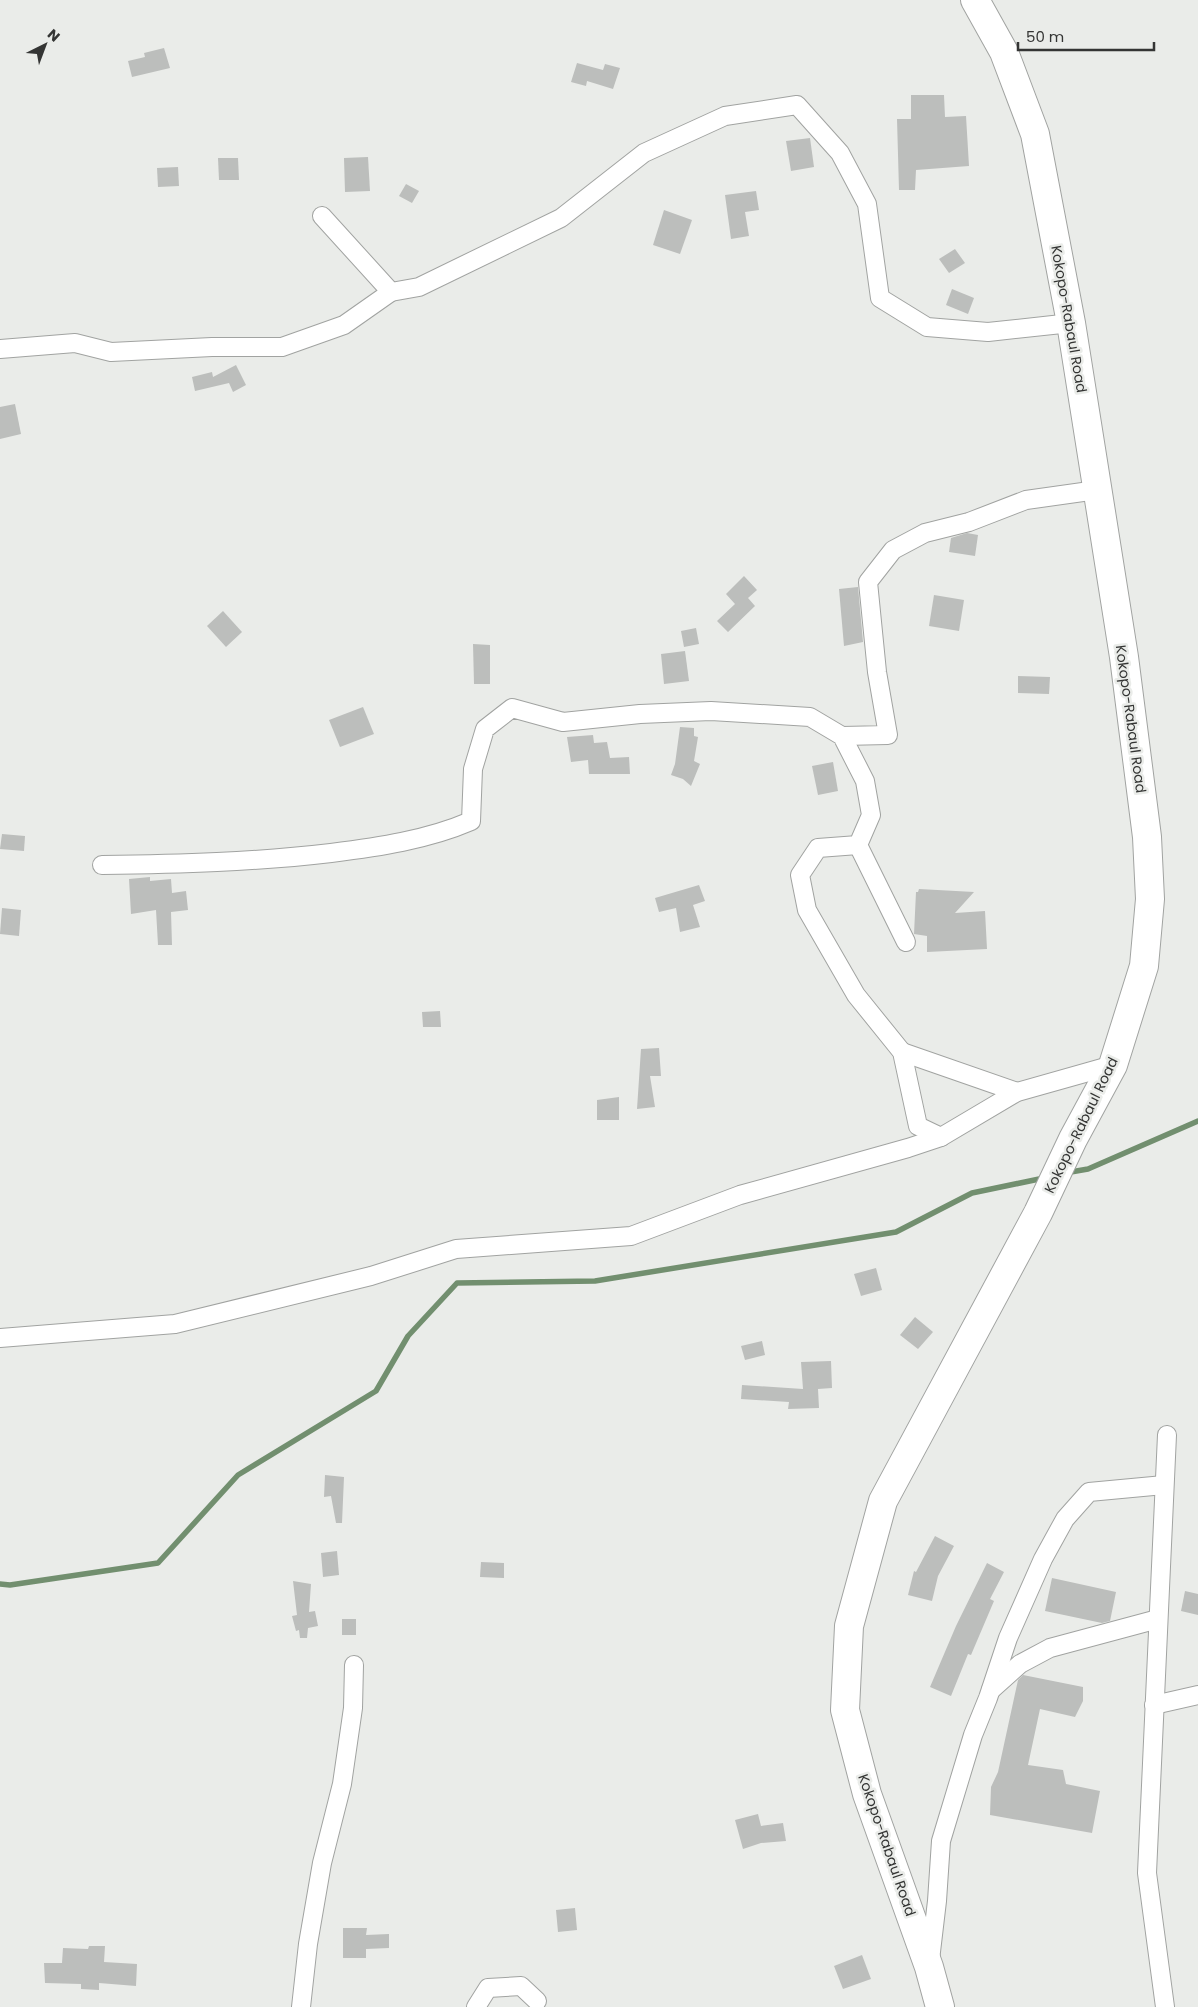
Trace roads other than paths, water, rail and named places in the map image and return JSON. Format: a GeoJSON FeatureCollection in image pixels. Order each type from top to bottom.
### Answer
{"type":"FeatureCollection","features":[{"type":"Feature","properties":{"kind":"main road","name":"Kokopo-Rabaul Road"},"geometry":{"type":"LineString","coordinates":[[940,2007],[929,1967],[867,1794],[845,1710],[849,1626],[883,1501],[1038,1214],[1073,1139],[1113,1066],[1144,966],[1150,899],[1143,809],[1124,658],[1071,323],[1035,134],[1004,52],[975,0]]}},
{"type":"Feature","properties":{"kind":"street"},"geometry":{"type":"LineString","coordinates":[[0,349],[75,343],[111,352],[212,347],[282,347],[344,324],[390,292],[419,287],[561,218],[644,153],[725,116],[797,106],[840,152],[867,204],[880,298],[926,327],[988,332],[1071,323]]}},
{"type":"Feature","properties":{"kind":"street"},"geometry":{"type":"LineString","coordinates":[[322,216],[390,292]]}},
{"type":"Feature","properties":{"kind":"street"},"geometry":{"type":"LineString","coordinates":[[102,865],[267,861],[380,847],[452,829],[472,820],[473,769],[485,729],[512,708],[563,722],[640,714],[711,711],[810,717],[842,736],[888,735],[877,672],[868,582],[893,550],[925,533],[970,522],[1026,500],[1097,490]]}},
{"type":"Feature","properties":{"kind":"street"},"geometry":{"type":"LineString","coordinates":[[842,736],[865,781],[872,815],[858,845]]}},
{"type":"Feature","properties":{"kind":"street"},"geometry":{"type":"LineString","coordinates":[[858,845],[906,942]]}},
{"type":"Feature","properties":{"kind":"street"},"geometry":{"type":"LineString","coordinates":[[858,845],[818,848],[800,875],[807,910],[856,994],[902,1052],[918,1126],[941,1136]]}},
{"type":"Feature","properties":{"kind":"street"},"geometry":{"type":"LineString","coordinates":[[902,1052],[1017,1092]]}},
{"type":"Feature","properties":{"kind":"street"},"geometry":{"type":"LineString","coordinates":[[0,1338],[175,1324],[371,1276],[456,1249],[631,1236],[740,1195],[908,1148],[941,1136],[1017,1092],[1113,1066]]}},
{"type":"Feature","properties":{"kind":"street"},"geometry":{"type":"LineString","coordinates":[[1165,2007],[1147,1873],[1167,1435]]}},
{"type":"Feature","properties":{"kind":"street"},"geometry":{"type":"LineString","coordinates":[[929,1967],[937,1901],[941,1841],[972,1735],[991,1690],[1012,1630],[1043,1559],[1065,1519],[1089,1492],[1164,1485]]}},
{"type":"Feature","properties":{"kind":"street"},"geometry":{"type":"LineString","coordinates":[[991,1690],[1020,1664],[1050,1648],[1081,1642],[1158,1619]]}},
{"type":"Feature","properties":{"kind":"street"},"geometry":{"type":"LineString","coordinates":[[301,2007],[308,1944],[322,1863],[342,1784],[353,1708],[354,1665]]}},
{"type":"Feature","properties":{"kind":"street"},"geometry":{"type":"LineString","coordinates":[[1154,1705],[1198,1695]]}},
{"type":"Feature","properties":{"kind":"street"},"geometry":{"type":"LineString","coordinates":[[476,2007],[488,1988],[521,1986],[537,2001]]}},
{"type":"Feature","properties":{"kind":"waterway"},"geometry":{"type":"LineString","coordinates":[[1065,1173],[1088,1169],[1198,1121]]}},
{"type":"Feature","properties":{"kind":"waterway"},"geometry":{"type":"LineString","coordinates":[[0,1584],[10,1585],[158,1563],[238,1475],[376,1391],[408,1336],[457,1283],[595,1281],[896,1232],[972,1193],[1044,1178]]}}]}
